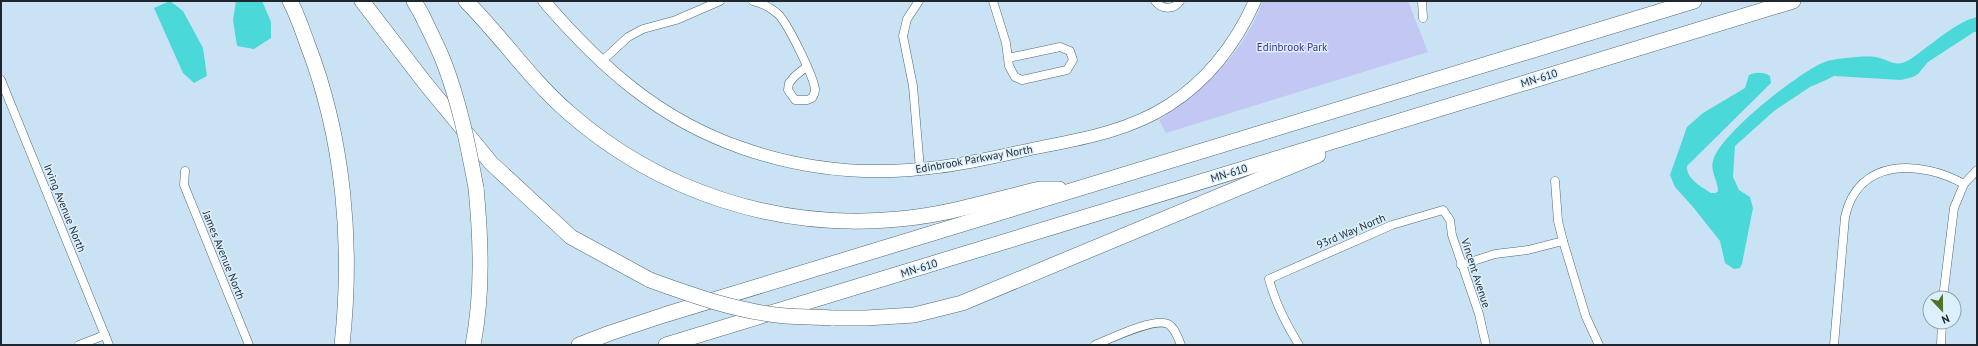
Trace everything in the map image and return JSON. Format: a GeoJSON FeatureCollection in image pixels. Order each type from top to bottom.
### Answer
{"type":"FeatureCollection","features":[{"type":"Feature","properties":{"kind":"highway"},"geometry":{"type":"LineString","coordinates":[[290,1],[314,60],[330,116],[339,160],[346,235],[346,311],[342,345]]}},
{"type":"Feature","properties":{"kind":"highway"},"geometry":{"type":"LineString","coordinates":[[362,1],[425,83],[491,163],[571,237],[650,280],[695,296],[746,310],[786,316],[866,318],[914,315],[962,303],[1326,152],[1600,60]]}},
{"type":"Feature","properties":{"kind":"highway"},"geometry":{"type":"LineString","coordinates":[[414,1],[442,59],[456,100],[467,138],[476,188],[480,228],[481,276],[473,345]]}},
{"type":"Feature","properties":{"kind":"highway"},"geometry":{"type":"LineString","coordinates":[[580,345],[610,333],[657,318],[1694,1]]}},
{"type":"Feature","properties":{"kind":"highway","name":"MN-610"},"geometry":{"type":"LineString","coordinates":[[666,345],[1793,1]]}},
{"type":"Feature","properties":{"kind":"highway"},"geometry":{"type":"LineString","coordinates":[[468,3],[550,96],[568,112],[623,154],[691,189],[760,211],[832,221],[882,221],[926,215],[1040,189],[1080,188]]}},
{"type":"Feature","properties":{"kind":"street","name":"Edinbrook Parkway North"},"geometry":{"type":"LineString","coordinates":[[544,1],[576,38],[619,79],[663,110],[701,130],[742,148],[784,160],[828,168],[869,172],[920,169],[974,161],[1089,138],[1124,127],[1148,117],[1185,94],[1210,71],[1240,31],[1255,1]]}},
{"type":"Feature","properties":{"kind":"street"},"geometry":{"type":"LineString","coordinates":[[601,62],[628,37],[643,29],[683,18],[720,1]]}},
{"type":"Feature","properties":{"kind":"street"},"geometry":{"type":"LineString","coordinates":[[753,1],[767,7],[786,24],[806,67]]}},
{"type":"Feature","properties":{"kind":"street"},"geometry":{"type":"LineString","coordinates":[[919,1],[907,19],[903,36],[913,86],[920,169]]}},
{"type":"Feature","properties":{"kind":"street"},"geometry":{"type":"LineString","coordinates":[[993,1],[1001,21],[1009,66],[1015,77],[1022,80],[1067,70],[1073,60],[1070,51],[1060,47],[1008,58]]}},
{"type":"Feature","properties":{"kind":"street"},"geometry":{"type":"LineString","coordinates":[[1155,1],[1163,7],[1169,8],[1174,7],[1180,1]]}},
{"type":"Feature","properties":{"kind":"street"},"geometry":{"type":"LineString","coordinates":[[1422,1],[1423,18]]}},
{"type":"Feature","properties":{"kind":"street","name":"Irving Avenue North"},"geometry":{"type":"LineString","coordinates":[[1,80],[109,345]]}},
{"type":"Feature","properties":{"kind":"street"},"geometry":{"type":"LineString","coordinates":[[1834,345],[1845,217],[1848,205],[1861,184],[1881,171],[1905,168],[1938,172],[1964,184]]}},
{"type":"Feature","properties":{"kind":"street"},"geometry":{"type":"LineString","coordinates":[[1944,290],[1952,215],[1959,193],[1964,184],[1977,170]]}},
{"type":"Feature","properties":{"kind":"street","name":"James Avenue North"},"geometry":{"type":"LineString","coordinates":[[186,171],[184,185],[249,345]]}},
{"type":"Feature","properties":{"kind":"street"},"geometry":{"type":"LineString","coordinates":[[1554,181],[1558,221],[1563,241],[1586,317],[1599,345]]}},
{"type":"Feature","properties":{"kind":"street","name":"Vincent Avenue"},"geometry":{"type":"LineString","coordinates":[[1443,210],[1450,220],[1452,235],[1479,314],[1486,345]]}},
{"type":"Feature","properties":{"kind":"street","name":"93rd Way North"},"geometry":{"type":"LineString","coordinates":[[1299,345],[1281,314],[1273,296],[1269,278],[1392,225],[1443,210]]}},
{"type":"Feature","properties":{"kind":"street"},"geometry":{"type":"LineString","coordinates":[[1461,265],[1495,254],[1528,250],[1563,241]]}},
{"type":"Feature","properties":{"kind":"street"},"geometry":{"type":"LineString","coordinates":[[1095,345],[1159,322],[1168,324],[1175,331],[1181,345]]}},
{"type":"Feature","properties":{"kind":"street"},"geometry":{"type":"LineString","coordinates":[[1941,345],[1942,330]]}},
{"type":"Feature","properties":{"kind":"street"},"geometry":{"type":"LineString","coordinates":[[79,345],[105,335]]}},
{"type":"Feature","properties":{"kind":"green space","name":"Edinbrook Park"},"geometry":{"type":"Polygon","coordinates":[[[1263,1],[1408,1],[1428,52],[1166,133],[1159,120],[1192,95],[1221,69],[1244,38],[1263,1]]]}},
{"type":"Feature","properties":{"kind":"shaded area"},"geometry":{"type":"Polygon","coordinates":[[[170,1],[183,11],[203,48],[207,76],[194,83],[183,73],[154,8],[170,1]]]}},
{"type":"Feature","properties":{"kind":"shaded area"},"geometry":{"type":"Polygon","coordinates":[[[236,1],[262,1],[271,22],[271,38],[254,49],[237,46],[233,20],[236,1]]]}},
{"type":"Feature","properties":{"kind":"shaded area"},"geometry":{"type":"Polygon","coordinates":[[[1977,17],[1977,32],[1974,32],[1928,62],[1918,74],[1913,77],[1901,80],[1834,76],[1810,87],[1774,111],[1735,146],[1733,177],[1739,190],[1750,197],[1753,208],[1740,268],[1734,269],[1725,263],[1720,241],[1675,187],[1670,175],[1687,127],[1703,113],[1745,88],[1749,75],[1760,73],[1770,76],[1771,83],[1687,166],[1689,175],[1695,182],[1711,193],[1716,193],[1718,191],[1718,187],[1712,165],[1718,150],[1743,122],[1759,107],[1808,71],[1820,64],[1836,59],[1858,57],[1876,57],[1889,62],[1902,63],[1913,57],[1956,26],[1977,17]]]}}]}
